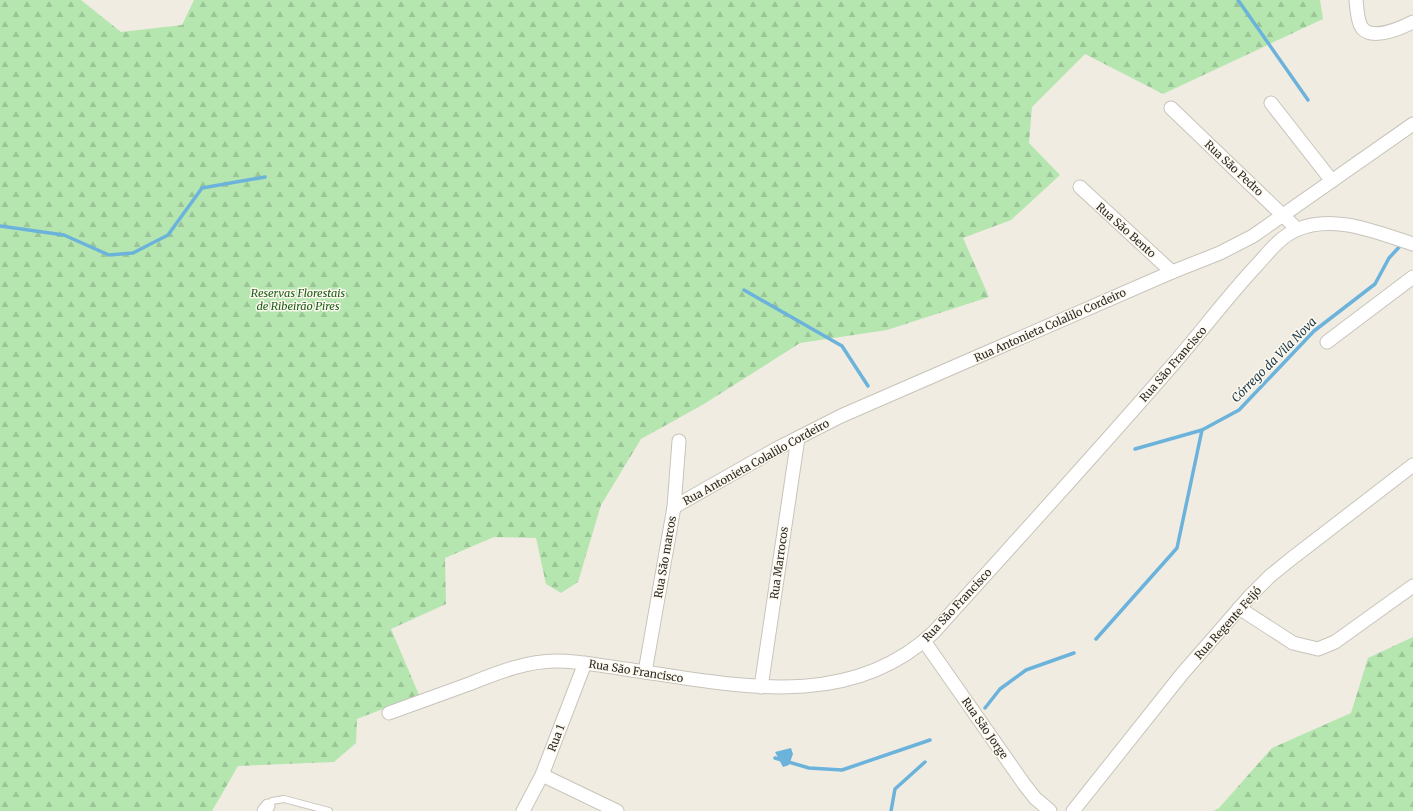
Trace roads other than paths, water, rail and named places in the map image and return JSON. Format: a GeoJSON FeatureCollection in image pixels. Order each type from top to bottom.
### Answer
{"type":"FeatureCollection","features":[{"type":"Feature","properties":{"kind":"street"},"geometry":{"type":"LineString","coordinates":[[1356,0],[1362,27],[1367,32],[1380,33],[1413,22]]}},
{"type":"Feature","properties":{"kind":"street"},"geometry":{"type":"LineString","coordinates":[[1271,103],[1332,181]]}},
{"type":"Feature","properties":{"kind":"street","name":"Rua São Pedro"},"geometry":{"type":"LineString","coordinates":[[1171,108],[1298,229]]}},
{"type":"Feature","properties":{"kind":"street","name":"Rua Antonieta Colalilo Cordeiro"},"geometry":{"type":"LineString","coordinates":[[674,507],[798,438],[841,416],[1172,272],[1220,253],[1253,236],[1413,124]]}},
{"type":"Feature","properties":{"kind":"street","name":"Rua São Bento"},"geometry":{"type":"LineString","coordinates":[[1080,187],[1172,272]]}},
{"type":"Feature","properties":{"kind":"street"},"geometry":{"type":"LineString","coordinates":[[1298,229],[1322,224],[1334,224],[1365,229],[1413,244]]}},
{"type":"Feature","properties":{"kind":"street","name":"Rua São Francisco"},"geometry":{"type":"LineString","coordinates":[[389,713],[523,665],[556,661],[586,663],[700,681],[761,688],[824,685],[860,677],[884,668],[904,657],[924,642],[1170,368],[1242,281],[1278,242],[1298,229]]}},
{"type":"Feature","properties":{"kind":"street"},"geometry":{"type":"LineString","coordinates":[[1327,342],[1413,277]]}},
{"type":"Feature","properties":{"kind":"street","name":"Rua Marrocos"},"geometry":{"type":"LineString","coordinates":[[761,688],[798,438]]}},
{"type":"Feature","properties":{"kind":"street","name":"Rua São marcos"},"geometry":{"type":"LineString","coordinates":[[645,672],[674,507],[679,441]]}},
{"type":"Feature","properties":{"kind":"street","name":"Rua Regente Feijó"},"geometry":{"type":"LineString","coordinates":[[1073,811],[1182,674],[1239,608],[1275,572],[1413,466]]}},
{"type":"Feature","properties":{"kind":"street"},"geometry":{"type":"LineString","coordinates":[[1239,608],[1294,643],[1318,649],[1335,642],[1413,586]]}},
{"type":"Feature","properties":{"kind":"street","name":"Rua São Jorge"},"geometry":{"type":"LineString","coordinates":[[924,642],[1024,784],[1035,798],[1050,811]]}},
{"type":"Feature","properties":{"kind":"street","name":"Rua 1"},"geometry":{"type":"LineString","coordinates":[[523,811],[542,775],[586,663]]}},
{"type":"Feature","properties":{"kind":"street"},"geometry":{"type":"LineString","coordinates":[[542,775],[617,811]]}},
{"type":"Feature","properties":{"kind":"lane"},"geometry":{"type":"LineString","coordinates":[[266,808],[272,801],[284,799],[329,811]]}},
{"type":"Feature","properties":{"kind":"water"},"geometry":{"type":"Polygon","coordinates":[[[791,748],[793,754],[789,765],[783,767],[775,752],[791,748]]]}},
{"type":"Feature","properties":{"kind":"waterway","name":"Córrego da Vila Nova"},"geometry":{"type":"LineString","coordinates":[[1238,0],[1308,100]]}},
{"type":"Feature","properties":{"kind":"waterway"},"geometry":{"type":"LineString","coordinates":[[0,226],[64,235],[109,255],[133,253],[168,235],[202,188],[265,177]]}},
{"type":"Feature","properties":{"kind":"waterway","name":"Córrego da Vila Nova"},"geometry":{"type":"LineString","coordinates":[[1096,639],[1177,548],[1202,430],[1239,410],[1314,331],[1375,284],[1389,258],[1402,244]]}},
{"type":"Feature","properties":{"kind":"waterway","name":"Córrego da Vila Nova"},"geometry":{"type":"LineString","coordinates":[[744,290],[842,346],[868,386]]}},
{"type":"Feature","properties":{"kind":"waterway","name":"Córrego da Vila Nova"},"geometry":{"type":"LineString","coordinates":[[1135,449],[1202,430]]}},
{"type":"Feature","properties":{"kind":"waterway","name":"Córrego da Vila Nova"},"geometry":{"type":"LineString","coordinates":[[985,708],[1000,689],[1026,670],[1074,653]]}},
{"type":"Feature","properties":{"kind":"waterway","name":"Córrego da Vila Nova"},"geometry":{"type":"LineString","coordinates":[[775,758],[809,768],[842,770],[930,740]]}},
{"type":"Feature","properties":{"kind":"waterway","name":"Córrego da Vila Nova"},"geometry":{"type":"LineString","coordinates":[[891,811],[895,789],[925,762]]}},
{"type":"Feature","properties":{"kind":"park label","name":"Reservas Florestais de Ribeirão Pires"},"geometry":{"type":"Point","coordinates":[298,299]}}]}
